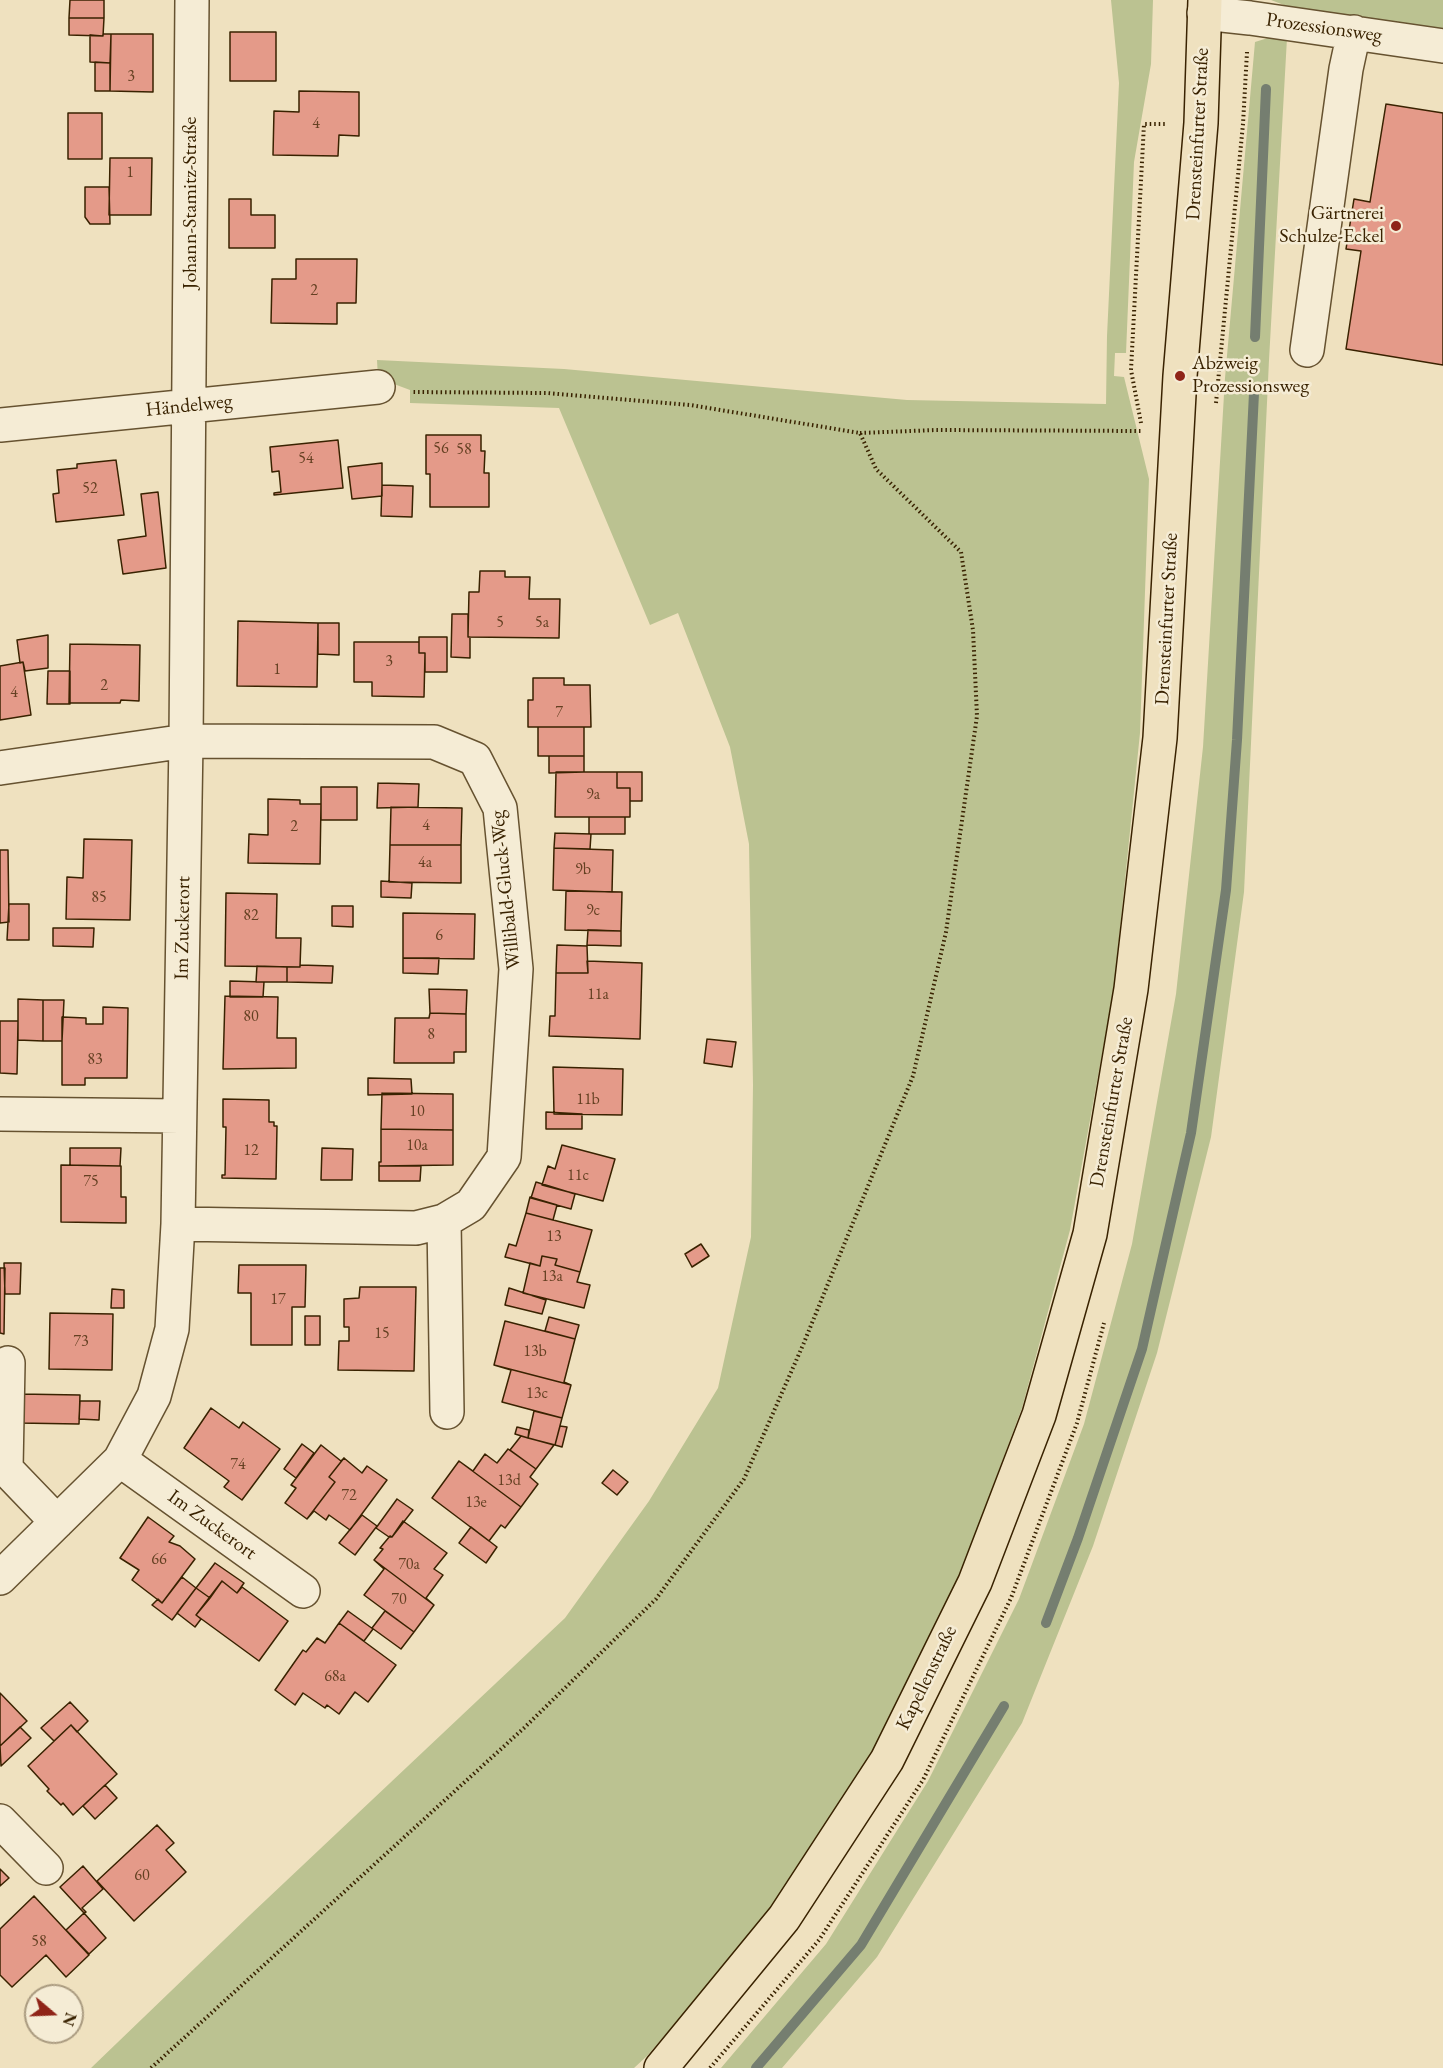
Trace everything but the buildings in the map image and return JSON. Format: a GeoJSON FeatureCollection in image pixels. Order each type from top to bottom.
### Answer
{"type":"FeatureCollection","features":[{"type":"Feature","properties":{"kind":"main road","name":"Drensteinfurter Straße"},"geometry":{"type":"LineString","coordinates":[[1090,1234],[1131,989],[1160,738],[1180,376],[1201,123],[1205,7]]}},
{"type":"Feature","properties":{"kind":"main road","name":"Kapellenstraße"},"geometry":{"type":"LineString","coordinates":[[661,2068],[783,1918],[887,1760],[975,1582],[1039,1415],[1090,1234]]}},
{"type":"Feature","properties":{"kind":"street","name":"Johann-Stamitz-Straße"},"geometry":{"type":"LineString","coordinates":[[190,405],[192,0]]}},
{"type":"Feature","properties":{"kind":"street","name":"Prozessionsweg"},"geometry":{"type":"LineString","coordinates":[[1205,7],[1250,18],[1443,46]]}},
{"type":"Feature","properties":{"kind":"street"},"geometry":{"type":"LineString","coordinates":[[1307,350],[1346,69],[1354,32]]}},
{"type":"Feature","properties":{"kind":"street","name":"Händelweg"},"geometry":{"type":"LineString","coordinates":[[0,425],[378,387]]}},
{"type":"Feature","properties":{"kind":"street","name":"Im Zuckerort"},"geometry":{"type":"LineString","coordinates":[[0,1578],[120,1460],[154,1396],[172,1329],[178,1224],[190,405]]}},
{"type":"Feature","properties":{"kind":"street"},"geometry":{"type":"LineString","coordinates":[[0,768],[186,741]]}},
{"type":"Feature","properties":{"kind":"street","name":"Willibald-Gluck-Weg"},"geometry":{"type":"LineString","coordinates":[[178,1224],[416,1228],[444,1221],[471,1205],[504,1158],[516,969],[500,808],[475,759],[434,742],[186,741]]}},
{"type":"Feature","properties":{"kind":"street"},"geometry":{"type":"LineString","coordinates":[[0,1114],[179,1116]]}},
{"type":"Feature","properties":{"kind":"street"},"geometry":{"type":"LineString","coordinates":[[444,1221],[447,1412]]}},
{"type":"Feature","properties":{"kind":"street"},"geometry":{"type":"LineString","coordinates":[[8,1363],[6,1468],[57,1522]]}},
{"type":"Feature","properties":{"kind":"street","name":"Im Zuckerort"},"geometry":{"type":"LineString","coordinates":[[120,1460],[303,1591]]}},
{"type":"Feature","properties":{"kind":"street"},"geometry":{"type":"LineString","coordinates":[[0,1821],[46,1868]]}},
{"type":"Feature","properties":{"kind":"path"},"geometry":{"type":"LineString","coordinates":[[378,387],[416,392],[547,393],[690,405],[860,433],[936,430],[1142,431],[1131,370],[1144,124]]}},
{"type":"Feature","properties":{"kind":"path"},"geometry":{"type":"LineString","coordinates":[[151,2068],[524,1728],[656,1599],[744,1479],[803,1346],[913,1076],[946,932],[977,716],[973,630],[961,552],[876,469],[860,433]]}},
{"type":"Feature","properties":{"kind":"green space"},"geometry":{"type":"Polygon","coordinates":[[[1111,0],[1153,0],[1151,64],[1134,162],[1126,353],[1115,353],[1114,376],[1124,377],[1149,479],[1140,733],[1114,988],[1070,1230],[1022,1408],[960,1574],[873,1753],[775,1907],[647,2056],[634,2068],[91,2068],[565,1618],[649,1501],[718,1388],[751,1237],[753,1085],[749,844],[730,747],[678,613],[650,625],[559,408],[410,403],[410,390],[378,378],[377,360],[564,369],[907,400],[1106,404],[1119,83],[1111,0]]]}},
{"type":"Feature","properties":{"kind":"green space"},"geometry":{"type":"Polygon","coordinates":[[[1271,0],[1443,0],[1443,30],[1289,7],[1271,0]]]}},
{"type":"Feature","properties":{"kind":"green space"},"geometry":{"type":"Polygon","coordinates":[[[1271,37],[1287,38],[1244,892],[1211,1137],[1157,1353],[1093,1546],[1022,1723],[877,1957],[782,2068],[721,2068],[826,1944],[928,1781],[1019,1599],[1084,1424],[1132,1244],[1176,994],[1203,747],[1225,378],[1255,42],[1271,37]]]}},
{"type":"Feature","properties":{"kind":"waterway"},"geometry":{"type":"LineString","coordinates":[[1255,337],[1266,89]]}},
{"type":"Feature","properties":{"kind":"waterway"},"geometry":{"type":"LineString","coordinates":[[1046,1623],[1078,1538],[1142,1349],[1191,1133],[1226,890],[1237,740],[1254,393]]}},
{"type":"Feature","properties":{"kind":"waterway"},"geometry":{"type":"LineString","coordinates":[[756,2068],[861,1945],[1004,1706]]}},
{"type":"Feature","properties":{"kind":"place","name":"Gärtnerei Schulze-Eckel"},"geometry":{"type":"Point","coordinates":[1396,226]}},
{"type":"Feature","properties":{"kind":"place","name":"Abzweig Prozessionsweg"},"geometry":{"type":"Point","coordinates":[1180,376]}}]}
